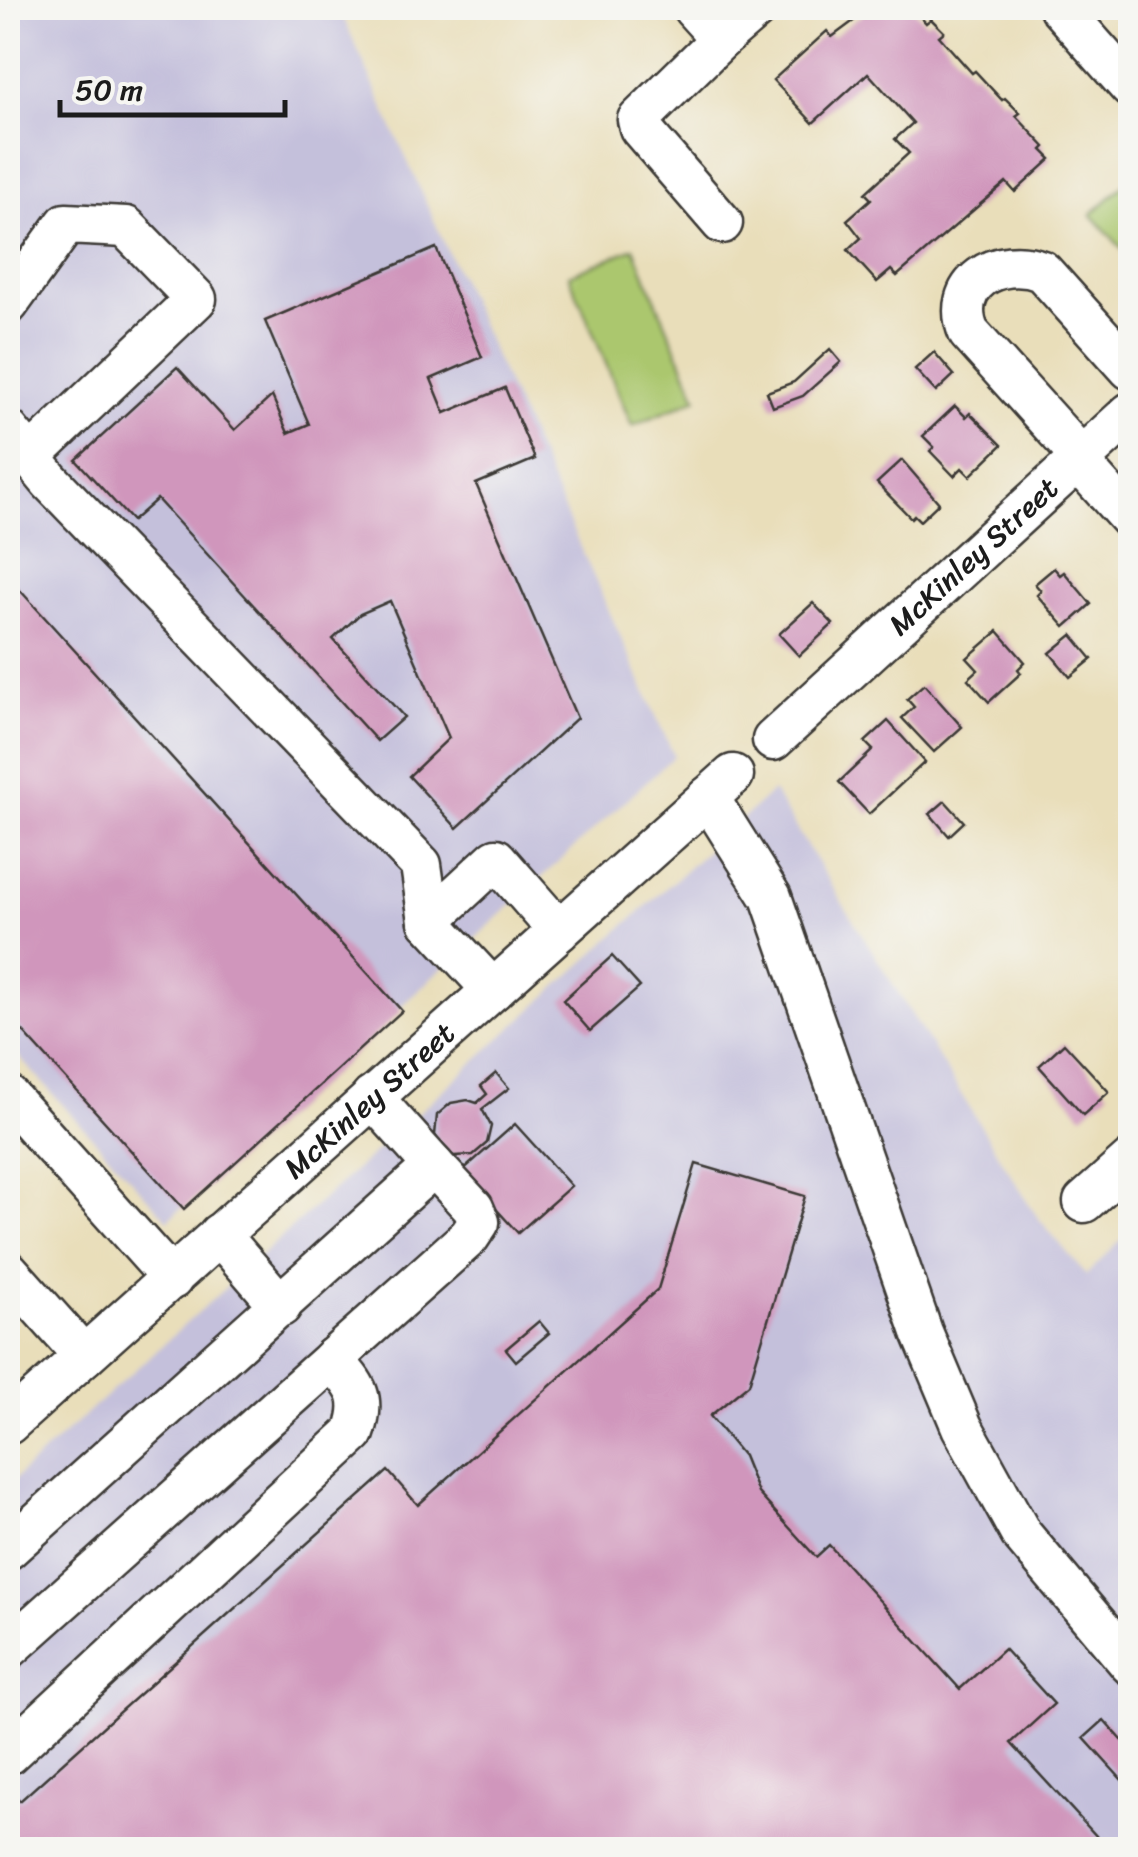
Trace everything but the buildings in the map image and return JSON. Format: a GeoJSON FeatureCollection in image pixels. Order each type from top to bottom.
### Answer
{"type":"FeatureCollection","features":[{"type":"Feature","properties":{"kind":"street"},"geometry":{"type":"LineString","coordinates":[[693,8],[721,39]]}},
{"type":"Feature","properties":{"kind":"street"},"geometry":{"type":"LineString","coordinates":[[722,223],[640,128],[638,120],[757,8]]}},
{"type":"Feature","properties":{"kind":"street"},"geometry":{"type":"LineString","coordinates":[[1060,8],[1130,86]]}},
{"type":"Feature","properties":{"kind":"street"},"geometry":{"type":"LineString","coordinates":[[8,304],[66,224],[126,228],[196,299],[19,444],[421,865],[428,921],[492,990]]}},
{"type":"Feature","properties":{"kind":"street"},"geometry":{"type":"LineString","coordinates":[[1130,369],[1042,271],[1023,264],[1003,266],[986,274],[964,301],[962,316],[969,333],[1130,519]]}},
{"type":"Feature","properties":{"kind":"street","name":"McKinley Street"},"geometry":{"type":"LineString","coordinates":[[773,740],[1130,413]]}},
{"type":"Feature","properties":{"kind":"street","name":"McKinley Street"},"geometry":{"type":"LineString","coordinates":[[8,1424],[721,786],[771,897],[922,1332],[962,1427],[1021,1534],[1130,1664]]}},
{"type":"Feature","properties":{"kind":"street"},"geometry":{"type":"LineString","coordinates":[[428,921],[496,860],[559,931]]}},
{"type":"Feature","properties":{"kind":"street"},"geometry":{"type":"LineString","coordinates":[[8,1096],[172,1279]]}},
{"type":"Feature","properties":{"kind":"street"},"geometry":{"type":"LineString","coordinates":[[8,1649],[469,1237],[478,1222],[473,1208],[372,1097]]}},
{"type":"Feature","properties":{"kind":"street"},"geometry":{"type":"LineString","coordinates":[[1084,1202],[1130,1160]]}},
{"type":"Feature","properties":{"kind":"street"},"geometry":{"type":"LineString","coordinates":[[8,1549],[434,1166]]}},
{"type":"Feature","properties":{"kind":"street"},"geometry":{"type":"LineString","coordinates":[[219,1234],[282,1306]]}},
{"type":"Feature","properties":{"kind":"street"},"geometry":{"type":"LineString","coordinates":[[8,1271],[84,1356]]}},
{"type":"Feature","properties":{"kind":"street"},"geometry":{"type":"LineString","coordinates":[[8,1754],[354,1433],[360,1417],[360,1398],[332,1359]]}},
{"type":"Feature","properties":{"kind":"shaded area"},"geometry":{"type":"Polygon","coordinates":[[[8,8],[339,8],[674,756],[168,1220],[8,1045],[8,8]]]}},
{"type":"Feature","properties":{"kind":"shaded area"},"geometry":{"type":"Polygon","coordinates":[[[773,791],[1036,1215],[1086,1275],[1124,1237],[1130,1244],[1130,1849],[8,1849],[8,1485],[773,791]]]}},
{"type":"Feature","properties":{"kind":"green space"},"geometry":{"type":"Polygon","coordinates":[[[1126,183],[1130,187],[1130,243],[1123,250],[1091,214],[1126,183]]]}},
{"type":"Feature","properties":{"kind":"green space"},"geometry":{"type":"Polygon","coordinates":[[[634,248],[697,398],[632,426],[569,275],[634,248]]]}}]}
